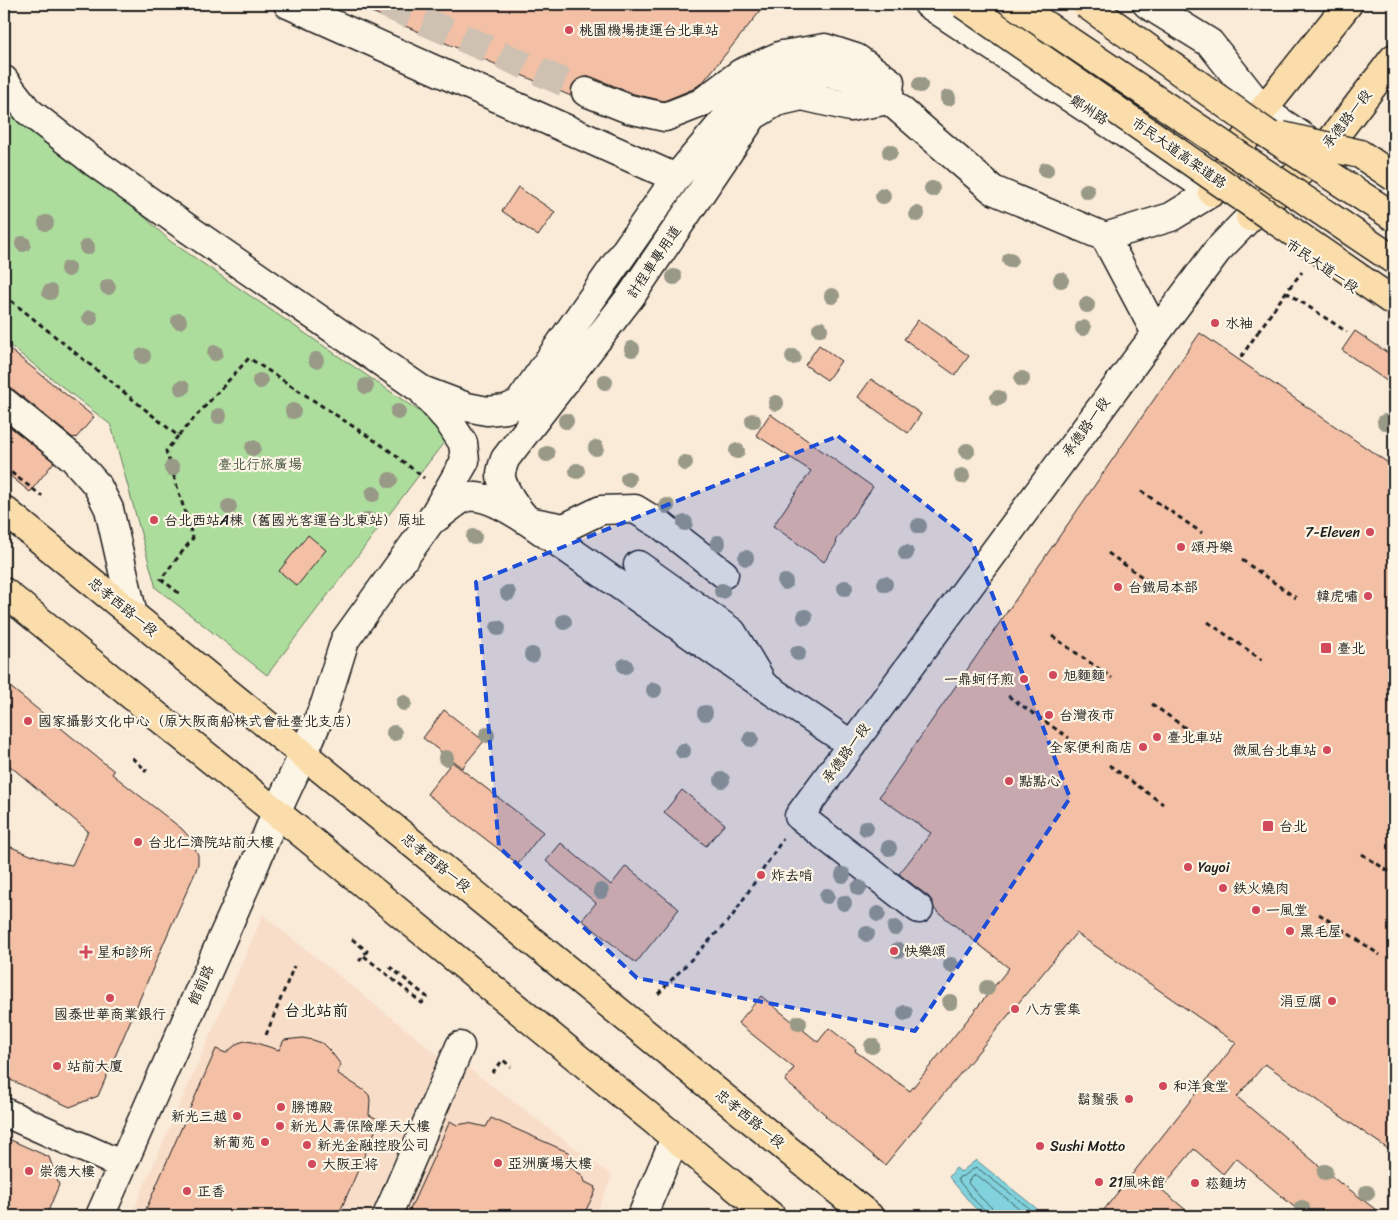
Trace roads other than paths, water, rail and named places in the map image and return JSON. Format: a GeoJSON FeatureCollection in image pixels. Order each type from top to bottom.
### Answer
{"type":"FeatureCollection","features":[{"type":"Feature","properties":{"kind":"main road","name":"市民大道高架道路"},"geometry":{"type":"LineString","coordinates":[[963,4],[1394,302]]}},
{"type":"Feature","properties":{"kind":"main road"},"geometry":{"type":"LineString","coordinates":[[1014,4],[1394,260]]}},
{"type":"Feature","properties":{"kind":"main road"},"geometry":{"type":"LineString","coordinates":[[1086,4],[1264,122],[1394,218]]}},
{"type":"Feature","properties":{"kind":"main road"},"geometry":{"type":"LineString","coordinates":[[1212,192],[1348,4]]}},
{"type":"Feature","properties":{"kind":"main road","name":"承德路一段"},"geometry":{"type":"LineString","coordinates":[[1250,217],[1324,150],[1394,58]]}},
{"type":"Feature","properties":{"kind":"main road"},"geometry":{"type":"LineString","coordinates":[[1264,122],[1360,154],[1394,177]]}},
{"type":"Feature","properties":{"kind":"main road","name":"忠孝西路一段"},"geometry":{"type":"LineString","coordinates":[[4,510],[869,1216]]}},
{"type":"Feature","properties":{"kind":"main road"},"geometry":{"type":"LineString","coordinates":[[4,592],[771,1216]]}},
{"type":"Feature","properties":{"kind":"street"},"geometry":{"type":"LineString","coordinates":[[288,4],[676,178]]}},
{"type":"Feature","properties":{"kind":"street","name":"鄭州路"},"geometry":{"type":"LineString","coordinates":[[928,4],[1250,217]]}},
{"type":"Feature","properties":{"kind":"street"},"geometry":{"type":"LineString","coordinates":[[1147,4],[1210,43],[1264,122],[1324,150],[1394,198]]}},
{"type":"Feature","properties":{"kind":"street"},"geometry":{"type":"LineString","coordinates":[[586,92],[629,109],[665,117],[701,103],[741,73],[782,55],[825,48],[856,58],[890,82],[888,100]]}},
{"type":"Feature","properties":{"kind":"street"},"geometry":{"type":"LineString","coordinates":[[4,80],[28,111],[94,162],[187,228],[422,390],[467,407],[487,411],[506,409],[519,403],[676,178],[743,98],[770,82],[800,74],[824,72],[849,78],[888,100],[993,190],[1105,237],[1156,333]]}},
{"type":"Feature","properties":{"kind":"street","name":"計程車專用道"},"geometry":{"type":"LineString","coordinates":[[529,522],[521,514],[506,491],[501,475],[505,459],[631,296],[753,116],[776,102],[802,96],[850,107],[888,100]]}},
{"type":"Feature","properties":{"kind":"street"},"geometry":{"type":"LineString","coordinates":[[1105,237],[1171,217],[1212,192]]}},
{"type":"Feature","properties":{"kind":"street","name":"市民大道一段"},"geometry":{"type":"LineString","coordinates":[[1250,217],[1394,315]]}},
{"type":"Feature","properties":{"kind":"street","name":"承德路一段"},"geometry":{"type":"LineString","coordinates":[[919,909],[800,816],[1217,251],[1250,217]]}},
{"type":"Feature","properties":{"kind":"street"},"geometry":{"type":"LineString","coordinates":[[422,390],[448,420],[463,443],[465,461],[430,522]]}},
{"type":"Feature","properties":{"kind":"street"},"geometry":{"type":"LineString","coordinates":[[4,402],[73,458],[97,485],[109,509],[133,615]]}},
{"type":"Feature","properties":{"kind":"street"},"geometry":{"type":"LineString","coordinates":[[430,522],[467,497],[480,497],[508,509],[852,745]]}},
{"type":"Feature","properties":{"kind":"street"},"geometry":{"type":"LineString","coordinates":[[529,522],[564,528],[601,510],[635,509],[661,525],[724,574]]}},
{"type":"Feature","properties":{"kind":"street","name":"館前路"},"geometry":{"type":"LineString","coordinates":[[100,1216],[303,755],[324,704],[345,640],[430,522]]}},
{"type":"Feature","properties":{"kind":"street"},"geometry":{"type":"LineString","coordinates":[[638,565],[732,632],[764,685]]}},
{"type":"Feature","properties":{"kind":"street"},"geometry":{"type":"LineString","coordinates":[[387,1216],[460,1046]]}},
{"type":"Feature","properties":{"kind":"street"},"geometry":{"type":"LineString","coordinates":[[4,1112],[122,1166]]}},
{"type":"Feature","properties":{"kind":"street"},"geometry":{"type":"LineString","coordinates":[[642,1216],[675,1138]]}},
{"type":"Feature","properties":{"kind":"water"},"geometry":{"type":"Polygon","coordinates":[[[976,1160],[1036,1208],[1030,1216],[985,1216],[973,1206],[949,1177],[956,1168],[961,1172],[976,1160]]]}},
{"type":"Feature","properties":{"kind":"tunnel"},"geometry":{"type":"LineString","coordinates":[[385,4],[586,92]]}},
{"type":"Feature","properties":{"kind":"place","name":"桃園機場捷運台北車站"},"geometry":{"type":"Point","coordinates":[569,30]}},
{"type":"Feature","properties":{"kind":"place","name":"水袖"},"geometry":{"type":"Point","coordinates":[1215,323]}},
{"type":"Feature","properties":{"kind":"place","name":"台北西站A棟（舊國光客運台北東站）原址"},"geometry":{"type":"Point","coordinates":[154,520]}},
{"type":"Feature","properties":{"kind":"place","name":"7-Eleven"},"geometry":{"type":"Point","coordinates":[1370,532]}},
{"type":"Feature","properties":{"kind":"place","name":"頌丹樂"},"geometry":{"type":"Point","coordinates":[1181,547]}},
{"type":"Feature","properties":{"kind":"place","name":"台鐵局本部"},"geometry":{"type":"Point","coordinates":[1118,587]}},
{"type":"Feature","properties":{"kind":"place","name":"韓虎嘯"},"geometry":{"type":"Point","coordinates":[1368,596]}},
{"type":"Feature","properties":{"kind":"place","name":"臺北"},"geometry":{"type":"Point","coordinates":[1326,648]}},
{"type":"Feature","properties":{"kind":"place","name":"旭麵麵"},"geometry":{"type":"Point","coordinates":[1053,675]}},
{"type":"Feature","properties":{"kind":"place","name":"一鼎蚵仔煎"},"geometry":{"type":"Point","coordinates":[1024,679]}},
{"type":"Feature","properties":{"kind":"place","name":"台灣夜市"},"geometry":{"type":"Point","coordinates":[1049,715]}},
{"type":"Feature","properties":{"kind":"place","name":"國家攝影文化中心（原大阪商船株式會社臺北支店）"},"geometry":{"type":"Point","coordinates":[28,721]}},
{"type":"Feature","properties":{"kind":"place","name":"臺北車站"},"geometry":{"type":"Point","coordinates":[1157,737]}},
{"type":"Feature","properties":{"kind":"place","name":"全家便利商店"},"geometry":{"type":"Point","coordinates":[1143,747]}},
{"type":"Feature","properties":{"kind":"place","name":"微風台北車站"},"geometry":{"type":"Point","coordinates":[1327,750]}},
{"type":"Feature","properties":{"kind":"place","name":"點點心"},"geometry":{"type":"Point","coordinates":[1009,781]}},
{"type":"Feature","properties":{"kind":"place","name":"台北"},"geometry":{"type":"Point","coordinates":[1268,826]}},
{"type":"Feature","properties":{"kind":"place","name":"台北仁濟院站前大樓"},"geometry":{"type":"Point","coordinates":[138,842]}},
{"type":"Feature","properties":{"kind":"place","name":"Yayoi"},"geometry":{"type":"Point","coordinates":[1188,867]}},
{"type":"Feature","properties":{"kind":"place","name":"炸去啃"},"geometry":{"type":"Point","coordinates":[761,875]}},
{"type":"Feature","properties":{"kind":"place","name":"鉄火燒肉"},"geometry":{"type":"Point","coordinates":[1223,888]}},
{"type":"Feature","properties":{"kind":"place","name":"一風堂"},"geometry":{"type":"Point","coordinates":[1256,910]}},
{"type":"Feature","properties":{"kind":"place","name":"黑毛屋"},"geometry":{"type":"Point","coordinates":[1290,931]}},
{"type":"Feature","properties":{"kind":"place","name":"快樂頌"},"geometry":{"type":"Point","coordinates":[894,951]}},
{"type":"Feature","properties":{"kind":"place","name":"星和診所"},"geometry":{"type":"Point","coordinates":[86,952]}},
{"type":"Feature","properties":{"kind":"place","name":"國泰世華商業銀行"},"geometry":{"type":"Point","coordinates":[110,998]}},
{"type":"Feature","properties":{"kind":"place","name":"涓豆腐"},"geometry":{"type":"Point","coordinates":[1332,1001]}},
{"type":"Feature","properties":{"kind":"place","name":"八方雲集"},"geometry":{"type":"Point","coordinates":[1015,1009]}},
{"type":"Feature","properties":{"kind":"place","name":"站前大廈"},"geometry":{"type":"Point","coordinates":[57,1066]}},
{"type":"Feature","properties":{"kind":"place","name":"和洋食堂"},"geometry":{"type":"Point","coordinates":[1163,1086]}},
{"type":"Feature","properties":{"kind":"place","name":"鬍鬚張"},"geometry":{"type":"Point","coordinates":[1129,1099]}},
{"type":"Feature","properties":{"kind":"place","name":"勝博殿"},"geometry":{"type":"Point","coordinates":[281,1107]}},
{"type":"Feature","properties":{"kind":"place","name":"新光三越"},"geometry":{"type":"Point","coordinates":[237,1116]}},
{"type":"Feature","properties":{"kind":"place","name":"新光人壽保險摩天大樓"},"geometry":{"type":"Point","coordinates":[280,1126]}},
{"type":"Feature","properties":{"kind":"place","name":"新葡苑"},"geometry":{"type":"Point","coordinates":[265,1142]}},
{"type":"Feature","properties":{"kind":"place","name":"新光金融控股公司"},"geometry":{"type":"Point","coordinates":[307,1145]}},
{"type":"Feature","properties":{"kind":"place","name":"Sushi Motto"},"geometry":{"type":"Point","coordinates":[1040,1146]}},
{"type":"Feature","properties":{"kind":"place","name":"亞洲廣場大樓"},"geometry":{"type":"Point","coordinates":[498,1163]}},
{"type":"Feature","properties":{"kind":"place","name":"大阪王将"},"geometry":{"type":"Point","coordinates":[312,1164]}},
{"type":"Feature","properties":{"kind":"place","name":"崇德大樓"},"geometry":{"type":"Point","coordinates":[29,1171]}},
{"type":"Feature","properties":{"kind":"place","name":"21風味館"},"geometry":{"type":"Point","coordinates":[1099,1182]}},
{"type":"Feature","properties":{"kind":"place","name":"菘麵坊"},"geometry":{"type":"Point","coordinates":[1195,1183]}},
{"type":"Feature","properties":{"kind":"place","name":"正香"},"geometry":{"type":"Point","coordinates":[187,1191]}},
{"type":"Feature","properties":{"kind":"district","name":"台北站前"},"geometry":{"type":"Point","coordinates":[316,1010]}},
{"type":"Feature","properties":{"kind":"park label","name":"臺北行旅廣場"},"geometry":{"type":"Point","coordinates":[260,464]}}]}
